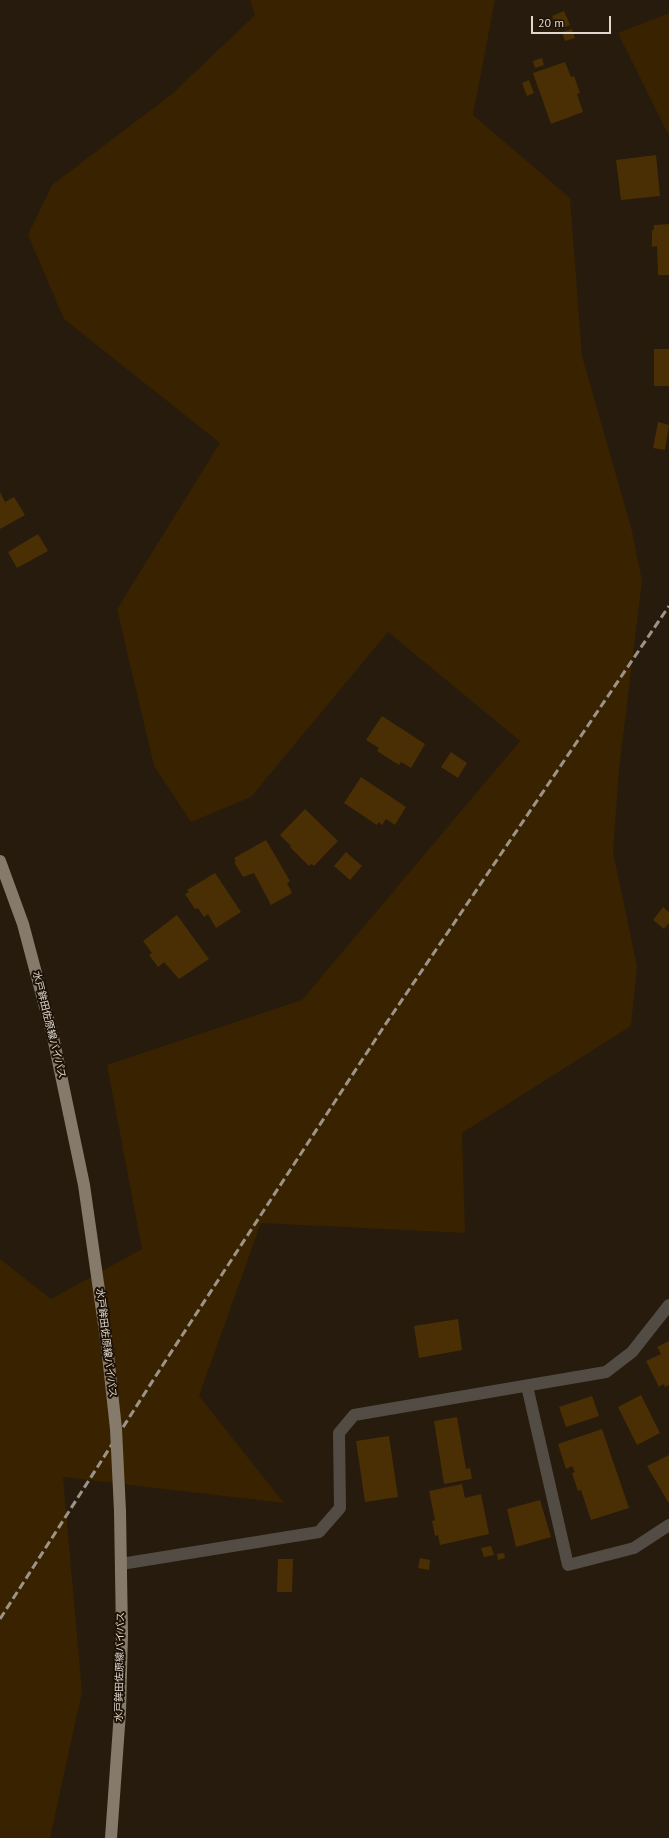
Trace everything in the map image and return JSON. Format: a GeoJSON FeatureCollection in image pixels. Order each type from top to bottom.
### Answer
{"type":"FeatureCollection","features":[{"type":"Feature","properties":{"kind":"main road","name":"水戸鉾田佐原線バイパス"},"geometry":{"type":"LineString","coordinates":[[0,861],[23,924],[53,1037],[84,1185],[107,1346],[116,1429],[120,1511],[122,1634],[120,1712],[110,1838]]}},
{"type":"Feature","properties":{"kind":"street"},"geometry":{"type":"LineString","coordinates":[[121,1564],[319,1532],[340,1508],[338,1433],[354,1415],[606,1372],[632,1352],[669,1305]]}},
{"type":"Feature","properties":{"kind":"street"},"geometry":{"type":"LineString","coordinates":[[527,1386],[568,1565],[634,1548],[669,1525]]}},
{"type":"Feature","properties":{"kind":"shaded area"},"geometry":{"type":"Polygon","coordinates":[[[250,0],[495,0],[473,115],[570,198],[582,356],[632,531],[642,581],[619,770],[613,852],[637,966],[631,1026],[462,1133],[465,1233],[261,1223],[199,1396],[284,1503],[63,1477],[82,1692],[50,1838],[0,1838],[0,1259],[51,1299],[142,1249],[107,1065],[302,1000],[520,741],[388,632],[251,797],[191,822],[154,766],[117,609],[220,443],[64,319],[28,235],[52,185],[172,94],[255,15],[250,0]]]}},
{"type":"Feature","properties":{"kind":"shaded area"},"geometry":{"type":"Polygon","coordinates":[[[669,13],[669,132],[667,132],[618,33],[669,13]]]}},
{"type":"Feature","properties":{"kind":"building"},"geometry":{"type":"Polygon","coordinates":[[[564,11],[570,25],[557,30],[552,16],[564,11]]]}},
{"type":"Feature","properties":{"kind":"building"},"geometry":{"type":"Polygon","coordinates":[[[572,29],[575,38],[565,41],[562,32],[572,29]]]}},
{"type":"Feature","properties":{"kind":"building"},"geometry":{"type":"Polygon","coordinates":[[[542,58],[544,65],[535,68],[533,61],[542,58]]]}},
{"type":"Feature","properties":{"kind":"building"},"geometry":{"type":"Polygon","coordinates":[[[565,62],[571,77],[574,76],[580,93],[577,94],[583,112],[551,124],[533,73],[565,62]]]}},
{"type":"Feature","properties":{"kind":"building"},"geometry":{"type":"Polygon","coordinates":[[[529,80],[534,93],[527,96],[522,83],[529,80]]]}},
{"type":"Feature","properties":{"kind":"building"},"geometry":{"type":"Polygon","coordinates":[[[656,155],[660,196],[621,200],[616,160],[656,155]]]}},
{"type":"Feature","properties":{"kind":"building"},"geometry":{"type":"Polygon","coordinates":[[[669,224],[669,275],[658,275],[657,246],[652,247],[652,230],[654,230],[654,225],[669,224]]]}},
{"type":"Feature","properties":{"kind":"building"},"geometry":{"type":"Polygon","coordinates":[[[654,349],[669,349],[669,386],[654,386],[654,349]]]}},
{"type":"Feature","properties":{"kind":"building"},"geometry":{"type":"Polygon","coordinates":[[[658,422],[669,425],[665,450],[653,448],[658,422]]]}},
{"type":"Feature","properties":{"kind":"building"},"geometry":{"type":"Polygon","coordinates":[[[0,492],[5,502],[14,497],[25,515],[0,529],[0,492]]]}},
{"type":"Feature","properties":{"kind":"building"},"geometry":{"type":"Polygon","coordinates":[[[38,534],[48,551],[17,568],[8,552],[38,534]]]}},
{"type":"Feature","properties":{"kind":"building"},"geometry":{"type":"Polygon","coordinates":[[[382,716],[425,744],[411,768],[401,762],[399,765],[377,751],[379,748],[366,740],[382,716]]]}},
{"type":"Feature","properties":{"kind":"building"},"geometry":{"type":"Polygon","coordinates":[[[451,752],[467,763],[458,778],[441,767],[451,752]]]}},
{"type":"Feature","properties":{"kind":"building"},"geometry":{"type":"Polygon","coordinates":[[[361,777],[406,807],[395,825],[386,819],[382,825],[379,822],[377,825],[344,803],[361,777]]]}},
{"type":"Feature","properties":{"kind":"building"},"geometry":{"type":"Polygon","coordinates":[[[305,809],[338,841],[314,866],[311,864],[309,866],[280,835],[305,809]]]}},
{"type":"Feature","properties":{"kind":"building"},"geometry":{"type":"Polygon","coordinates":[[[266,840],[290,881],[287,883],[292,893],[271,905],[254,873],[243,877],[234,862],[236,861],[234,858],[266,840]]]}},
{"type":"Feature","properties":{"kind":"building"},"geometry":{"type":"Polygon","coordinates":[[[346,852],[362,866],[350,880],[334,866],[346,852]]]}},
{"type":"Feature","properties":{"kind":"building"},"geometry":{"type":"Polygon","coordinates":[[[215,873],[241,912],[216,928],[208,914],[204,917],[198,908],[195,909],[185,894],[189,892],[187,890],[215,873]]]}},
{"type":"Feature","properties":{"kind":"building"},"geometry":{"type":"Polygon","coordinates":[[[663,907],[669,912],[669,923],[664,929],[653,920],[663,907]]]}},
{"type":"Feature","properties":{"kind":"building"},"geometry":{"type":"Polygon","coordinates":[[[177,915],[209,959],[179,979],[164,962],[158,967],[149,955],[152,953],[143,941],[177,915]]]}},
{"type":"Feature","properties":{"kind":"building"},"geometry":{"type":"Polygon","coordinates":[[[458,1319],[462,1350],[419,1358],[414,1326],[458,1319]]]}},
{"type":"Feature","properties":{"kind":"building"},"geometry":{"type":"Polygon","coordinates":[[[669,1341],[669,1385],[665,1387],[663,1384],[659,1387],[646,1361],[661,1354],[657,1347],[669,1341]]]}},
{"type":"Feature","properties":{"kind":"building"},"geometry":{"type":"Polygon","coordinates":[[[641,1395],[660,1433],[637,1445],[618,1407],[641,1395]]]}},
{"type":"Feature","properties":{"kind":"building"},"geometry":{"type":"Polygon","coordinates":[[[592,1396],[599,1416],[566,1427],[559,1407],[592,1396]]]}},
{"type":"Feature","properties":{"kind":"building"},"geometry":{"type":"Polygon","coordinates":[[[457,1417],[466,1469],[470,1468],[472,1479],[444,1484],[434,1421],[457,1417]]]}},
{"type":"Feature","properties":{"kind":"building"},"geometry":{"type":"Polygon","coordinates":[[[602,1429],[629,1508],[591,1520],[581,1490],[578,1491],[572,1473],[575,1472],[572,1466],[566,1469],[558,1444],[602,1429]]]}},
{"type":"Feature","properties":{"kind":"building"},"geometry":{"type":"Polygon","coordinates":[[[389,1436],[398,1497],[365,1502],[356,1441],[389,1436]]]}},
{"type":"Feature","properties":{"kind":"building"},"geometry":{"type":"Polygon","coordinates":[[[669,1455],[669,1501],[668,1502],[647,1466],[669,1455]]]}},
{"type":"Feature","properties":{"kind":"building"},"geometry":{"type":"Polygon","coordinates":[[[462,1484],[465,1498],[481,1494],[489,1534],[440,1545],[438,1535],[435,1536],[432,1521],[435,1520],[429,1491],[462,1484]]]}},
{"type":"Feature","properties":{"kind":"building"},"geometry":{"type":"Polygon","coordinates":[[[540,1500],[551,1537],[516,1547],[507,1509],[540,1500]]]}},
{"type":"Feature","properties":{"kind":"building"},"geometry":{"type":"Polygon","coordinates":[[[491,1546],[494,1555],[484,1557],[481,1548],[491,1546]]]}},
{"type":"Feature","properties":{"kind":"building"},"geometry":{"type":"Polygon","coordinates":[[[504,1553],[505,1558],[498,1560],[497,1554],[504,1553]]]}},
{"type":"Feature","properties":{"kind":"building"},"geometry":{"type":"Polygon","coordinates":[[[420,1558],[430,1560],[429,1570],[418,1568],[420,1558]]]}},
{"type":"Feature","properties":{"kind":"building"},"geometry":{"type":"Polygon","coordinates":[[[278,1559],[293,1559],[292,1592],[277,1592],[278,1559]]]}},
{"type":"Feature","properties":{"kind":"railway"},"geometry":{"type":"LineString","coordinates":[[0,1619],[168,1357],[383,1028],[669,606]]}}]}
